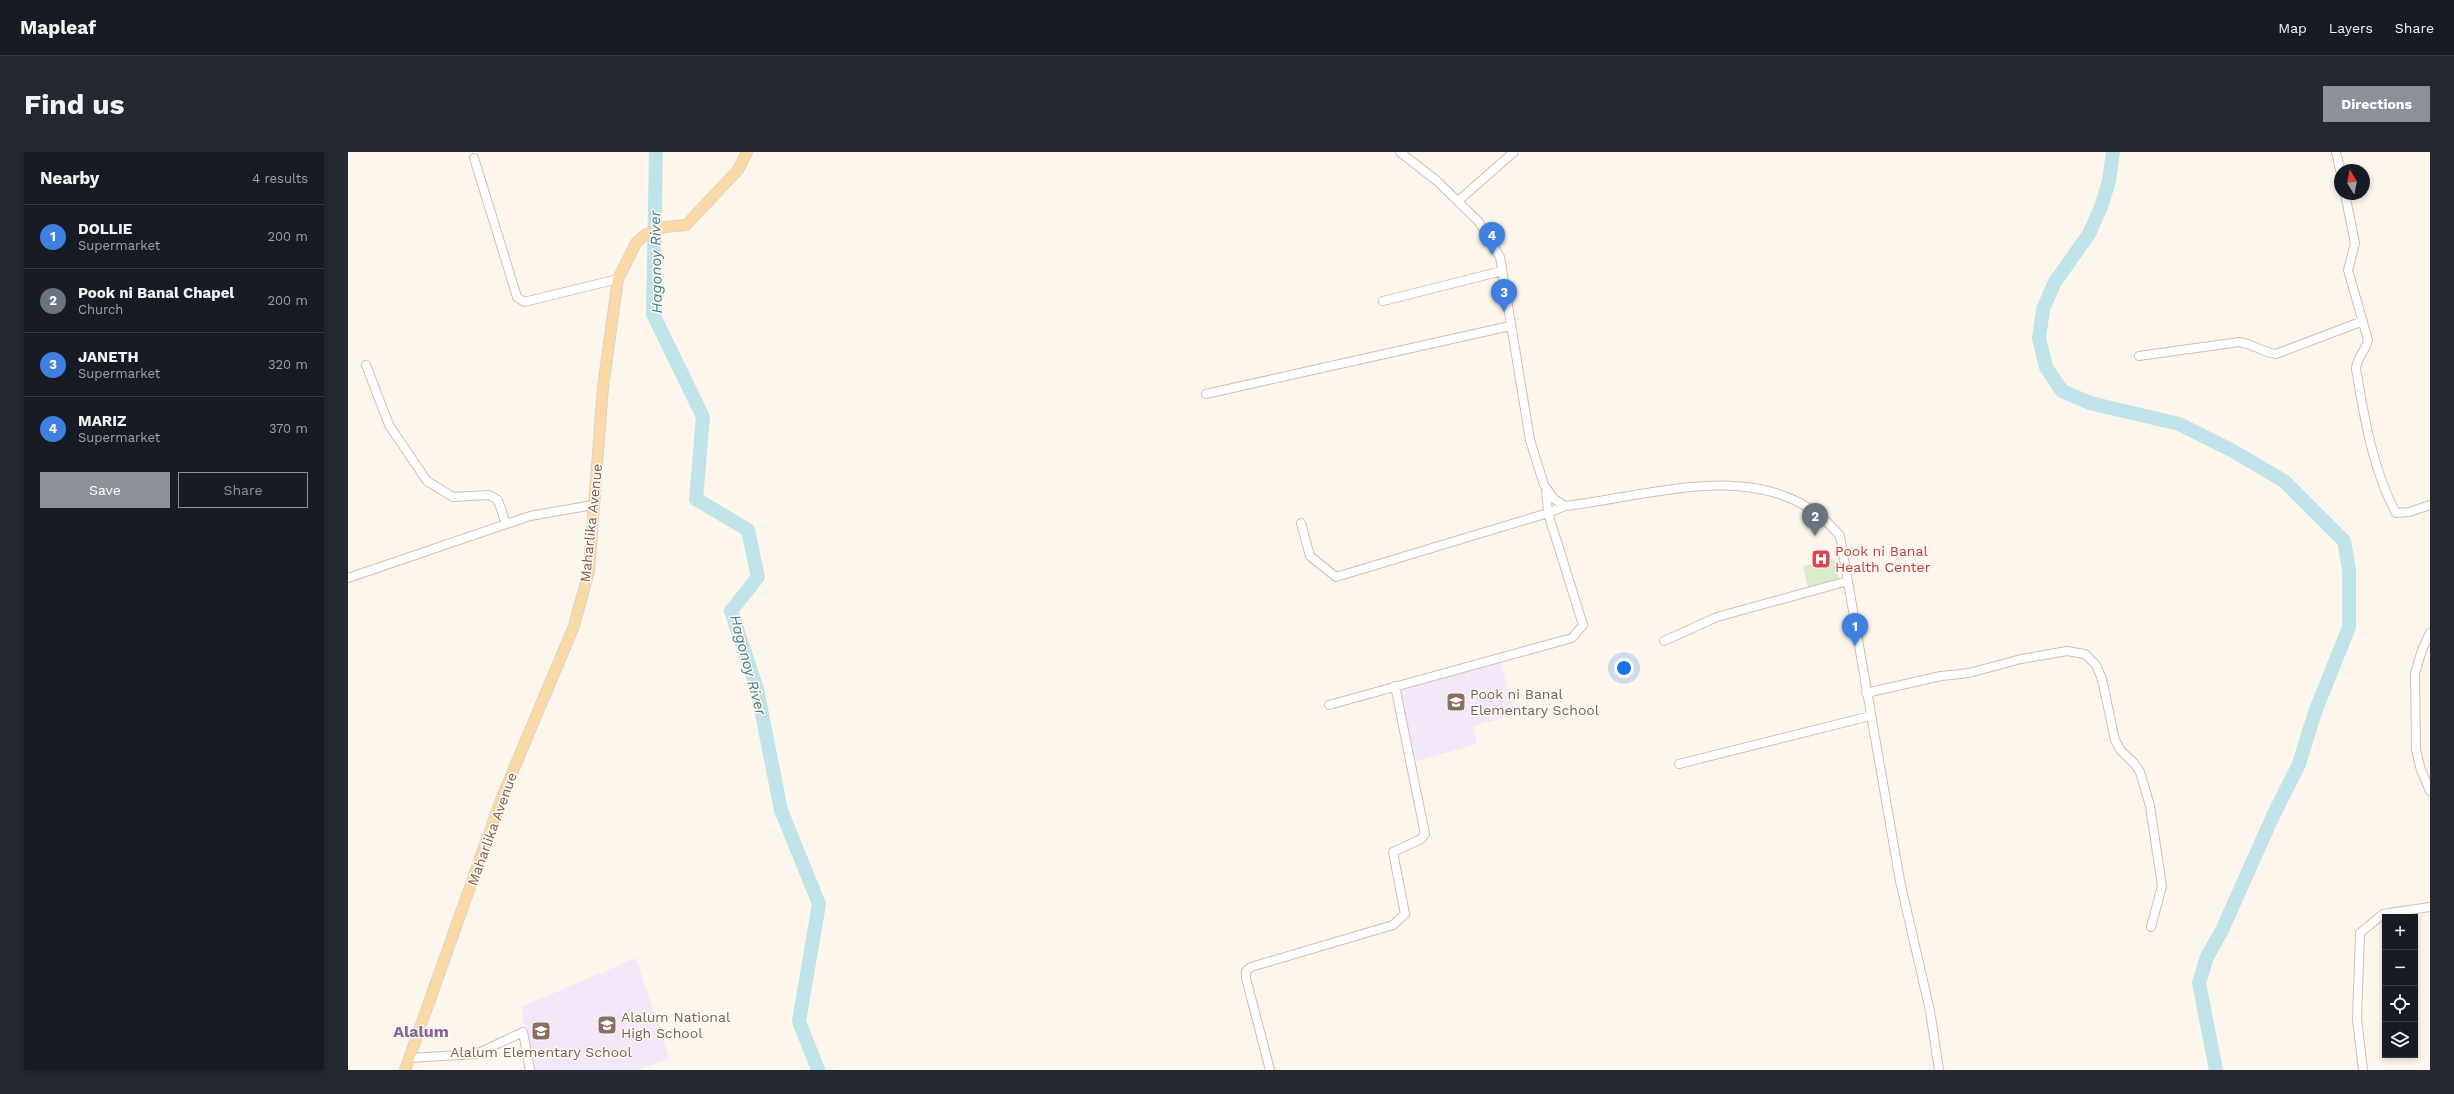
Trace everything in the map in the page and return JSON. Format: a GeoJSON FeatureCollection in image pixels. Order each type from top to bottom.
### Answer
{"type":"FeatureCollection","features":[{"type":"Feature","properties":{"kind":"main road","name":"Maharlika Avenue"},"geometry":{"type":"LineString","coordinates":[[405,1070],[502,797],[574,626],[589,571],[603,387],[618,279],[636,243],[645,235],[664,228],[686,225],[738,170],[747,152]]}},
{"type":"Feature","properties":{"kind":"street"},"geometry":{"type":"LineString","coordinates":[[1400,152],[1437,181],[1479,222],[1500,257],[1510,326],[1530,440],[1546,487],[1554,500],[1565,506]]}},
{"type":"Feature","properties":{"kind":"street"},"geometry":{"type":"LineString","coordinates":[[1458,201],[1514,152]]}},
{"type":"Feature","properties":{"kind":"street"},"geometry":{"type":"LineString","coordinates":[[2336,152],[2339,164]]}},
{"type":"Feature","properties":{"kind":"street"},"geometry":{"type":"LineString","coordinates":[[474,158],[517,296],[524,302],[618,279]]}},
{"type":"Feature","properties":{"kind":"street"},"geometry":{"type":"LineString","coordinates":[[2346,200],[2355,243],[2348,270],[2364,321],[2368,340],[2357,360],[2356,369],[2366,426],[2389,500],[2396,513],[2409,512],[2430,505]]}},
{"type":"Feature","properties":{"kind":"street"},"geometry":{"type":"LineString","coordinates":[[1383,301],[1502,271]]}},
{"type":"Feature","properties":{"kind":"street"},"geometry":{"type":"LineString","coordinates":[[2139,356],[2240,342],[2252,343],[2265,352],[2276,354],[2364,321]]}},
{"type":"Feature","properties":{"kind":"street"},"geometry":{"type":"LineString","coordinates":[[1206,394],[1510,326]]}},
{"type":"Feature","properties":{"kind":"street"},"geometry":{"type":"LineString","coordinates":[[366,365],[389,425],[427,481],[453,497],[489,495],[498,500],[506,524]]}},
{"type":"Feature","properties":{"kind":"street"},"geometry":{"type":"LineString","coordinates":[[1301,523],[1310,556],[1336,577],[1548,513],[1565,506],[1680,487],[1742,485],[1782,494],[1828,520],[1840,536],[1866,693],[1900,881],[1930,1011],[1939,1070]]}},
{"type":"Feature","properties":{"kind":"street"},"geometry":{"type":"LineString","coordinates":[[1329,705],[1572,638],[1578,633],[1583,625],[1548,513],[1546,487]]}},
{"type":"Feature","properties":{"kind":"street"},"geometry":{"type":"LineString","coordinates":[[348,578],[530,516],[593,505]]}},
{"type":"Feature","properties":{"kind":"street"},"geometry":{"type":"LineString","coordinates":[[1664,641],[1717,617],[1848,581]]}},
{"type":"Feature","properties":{"kind":"street"},"geometry":{"type":"LineString","coordinates":[[2430,633],[2422,650],[2415,673],[2416,750],[2421,770],[2430,791]]}},
{"type":"Feature","properties":{"kind":"street"},"geometry":{"type":"LineString","coordinates":[[1866,693],[1941,676],[1969,673],[2021,659],[2067,651],[2085,654],[2096,665],[2102,679],[2115,740],[2121,751],[2134,763],[2140,772],[2150,806],[2162,886],[2151,928]]}},
{"type":"Feature","properties":{"kind":"street"},"geometry":{"type":"LineString","coordinates":[[1270,1070],[1246,978],[1246,971],[1250,967],[1393,925],[1405,914],[1393,852],[1421,839],[1425,834],[1395,686]]}},
{"type":"Feature","properties":{"kind":"street"},"geometry":{"type":"LineString","coordinates":[[1678,764],[1870,716]]}},
{"type":"Feature","properties":{"kind":"street"},"geometry":{"type":"LineString","coordinates":[[2363,1070],[2357,1019],[2360,933],[2383,914],[2430,908]]}},
{"type":"Feature","properties":{"kind":"street"},"geometry":{"type":"LineString","coordinates":[[409,1058],[476,1054],[523,1032],[530,1070]]}},
{"type":"Feature","properties":{"kind":"shaded area","name":"Pook ni Banal Elementary School"},"geometry":{"type":"Polygon","coordinates":[[[1500,660],[1515,715],[1473,726],[1477,744],[1412,762],[1397,689],[1500,660]]]}},
{"type":"Feature","properties":{"kind":"shaded area","name":"Alalum National High School"},"geometry":{"type":"Polygon","coordinates":[[[636,958],[669,1058],[638,1070],[532,1070],[521,1007],[636,958]]]}},
{"type":"Feature","properties":{"kind":"green space"},"geometry":{"type":"Polygon","coordinates":[[[1834,559],[1840,581],[1808,588],[1803,566],[1834,559]]]}},
{"type":"Feature","properties":{"kind":"waterway","name":"Hagonoy River"},"geometry":{"type":"LineString","coordinates":[[656,152],[653,314],[703,417],[696,499],[748,530],[758,577],[731,611],[757,689],[781,810],[819,904],[799,1021],[818,1070]]}},
{"type":"Feature","properties":{"kind":"waterway"},"geometry":{"type":"LineString","coordinates":[[2113,152],[2109,181],[2101,207],[2089,234],[2055,282],[2043,309],[2039,338],[2046,367],[2062,391],[2090,403],[2179,424],[2233,451],[2284,481],[2344,541],[2349,569],[2349,627],[2315,712],[2299,764],[2273,816],[2222,930],[2207,957],[2199,983],[2216,1070]]}},
{"type":"Feature","properties":{"kind":"place","name":"MARIZ"},"geometry":{"type":"Point","coordinates":[1492,255]}},
{"type":"Feature","properties":{"kind":"place","name":"JANETH"},"geometry":{"type":"Point","coordinates":[1504,312]}},
{"type":"Feature","properties":{"kind":"place","name":"Pook ni Banal Chapel"},"geometry":{"type":"Point","coordinates":[1815,536]}},
{"type":"Feature","properties":{"kind":"place","name":"Pook ni Banal Health Center"},"geometry":{"type":"Point","coordinates":[1821,559]}},
{"type":"Feature","properties":{"kind":"place","name":"DOLLIE"},"geometry":{"type":"Point","coordinates":[1855,646]}},
{"type":"Feature","properties":{"kind":"place","name":"Pook ni Banal Elementary School"},"geometry":{"type":"Point","coordinates":[1456,702]}},
{"type":"Feature","properties":{"kind":"place","name":"Alalum National High School"},"geometry":{"type":"Point","coordinates":[607,1025]}},
{"type":"Feature","properties":{"kind":"place","name":"Alalum Elementary School"},"geometry":{"type":"Point","coordinates":[541,1031]}},
{"type":"Feature","properties":{"kind":"district","name":"Alalum"},"geometry":{"type":"Point","coordinates":[421,1031]}}]}
